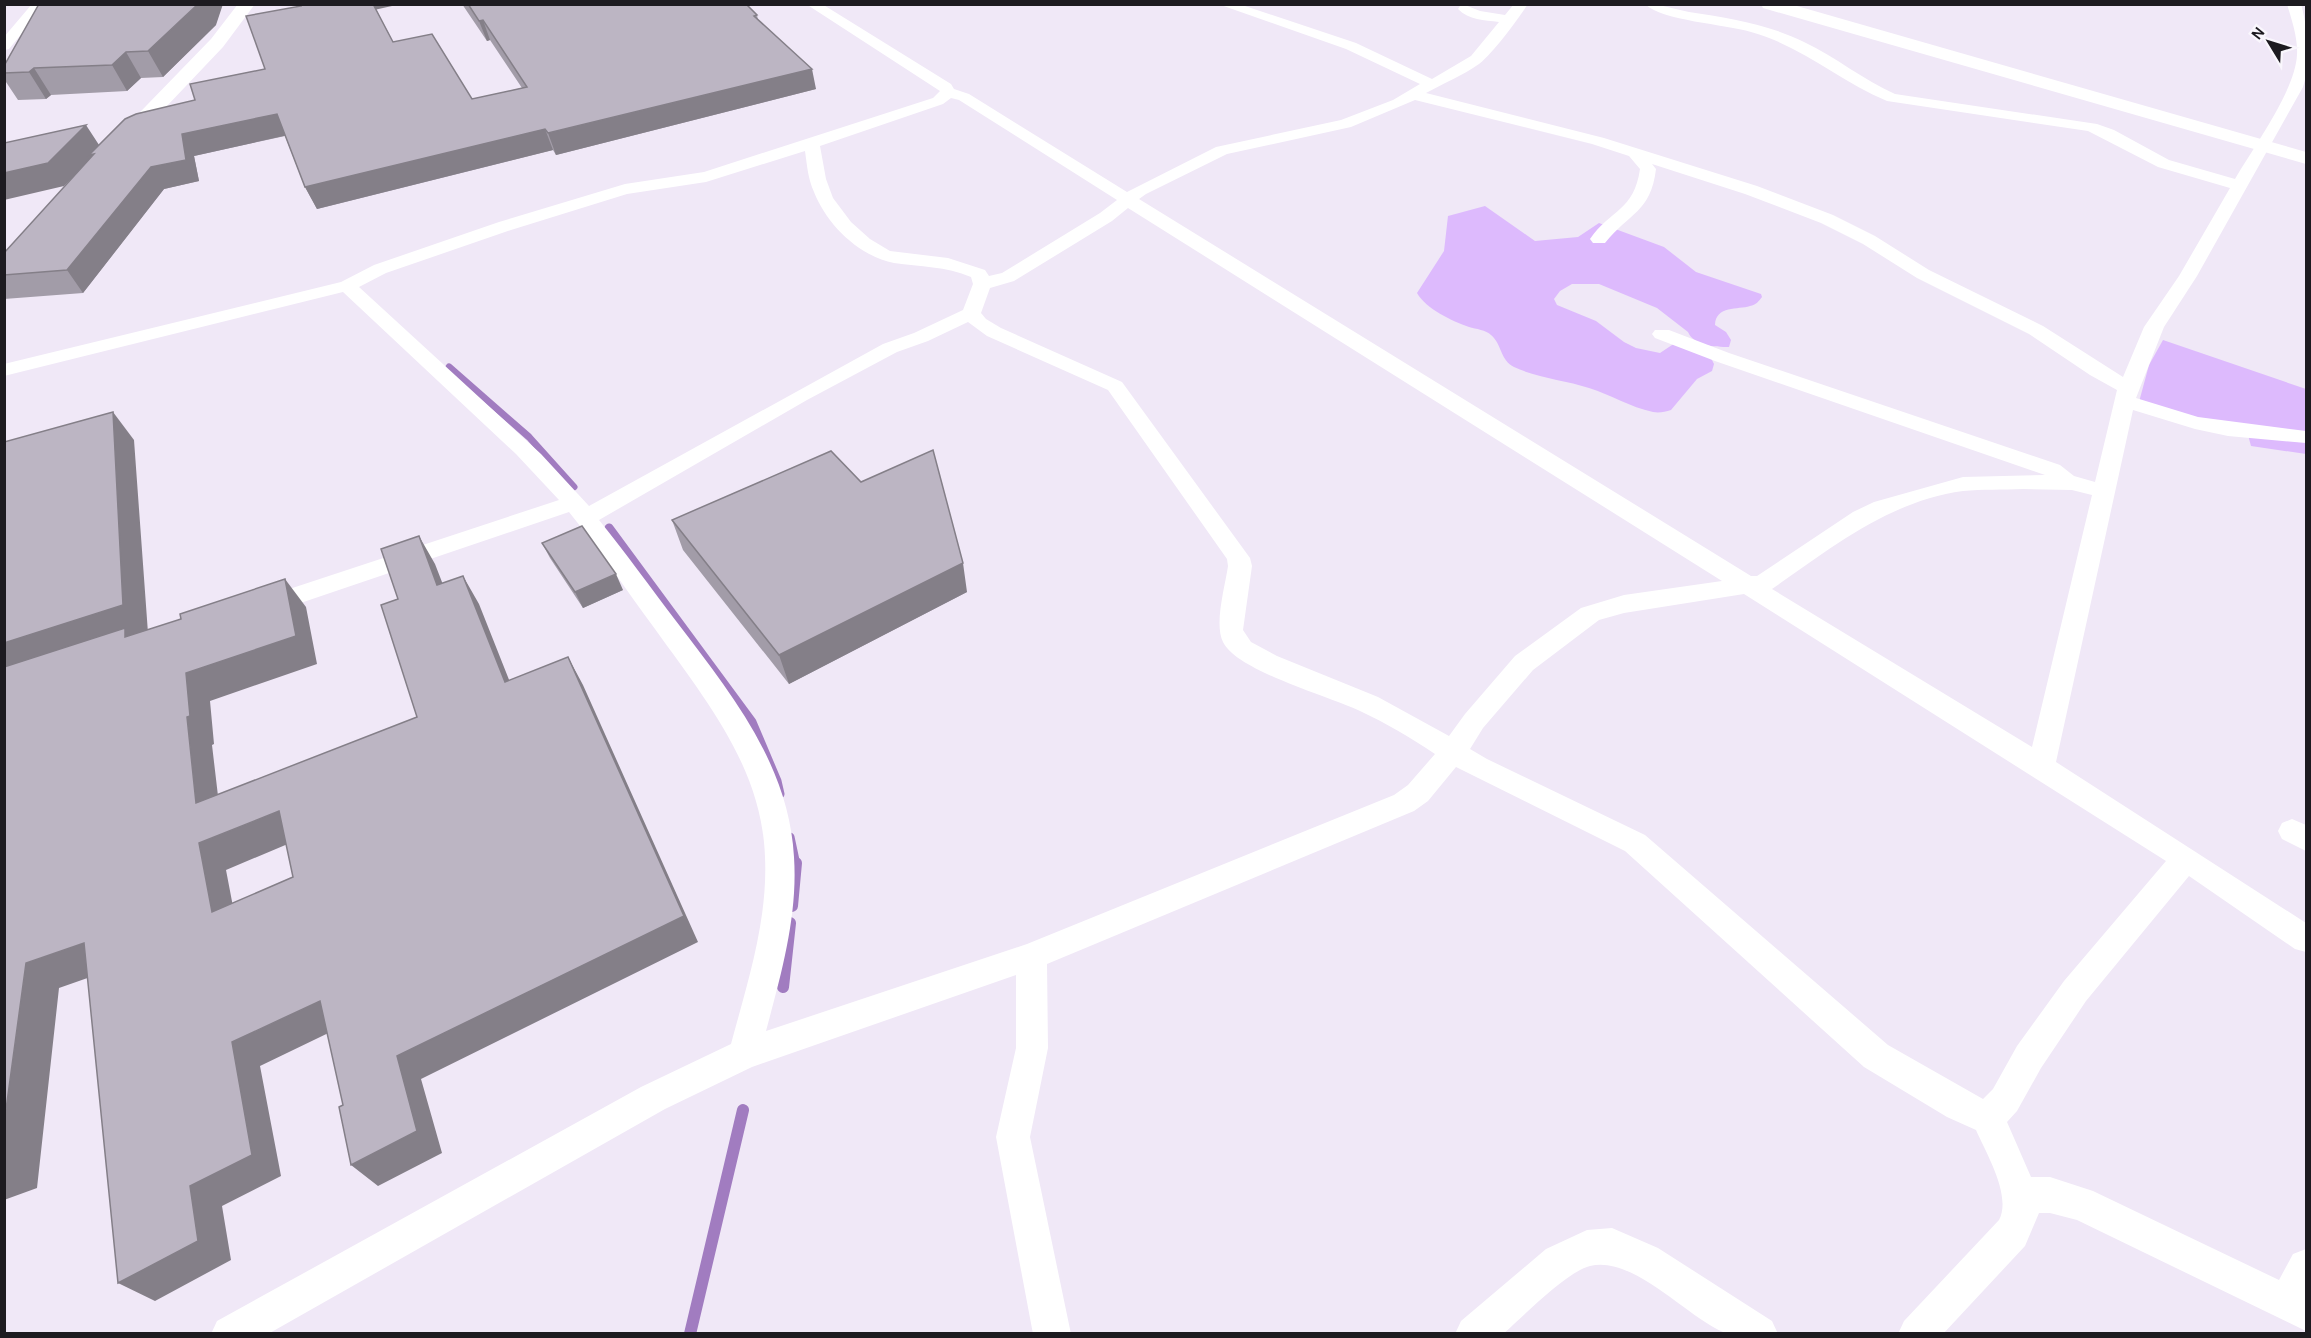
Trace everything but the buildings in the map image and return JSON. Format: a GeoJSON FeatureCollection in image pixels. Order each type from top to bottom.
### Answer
{"type":"FeatureCollection","features":[{"type":"Feature","properties":{"kind":"street"},"geometry":{"type":"LineString","coordinates":[[4,46],[40,4]]}},
{"type":"Feature","properties":{"kind":"street"},"geometry":{"type":"LineString","coordinates":[[105,160],[217,43],[247,4]]}},
{"type":"Feature","properties":{"kind":"street"},"geometry":{"type":"LineString","coordinates":[[1224,4],[1351,46],[1432,84]]}},
{"type":"Feature","properties":{"kind":"street"},"geometry":{"type":"LineString","coordinates":[[982,284],[1008,277],[1090,227],[1154,182],[1222,150],[1345,124],[1415,95],[1456,73],[1476,59],[1522,4]]}},
{"type":"Feature","properties":{"kind":"street"},"geometry":{"type":"LineString","coordinates":[[1651,4],[1676,14],[1737,24],[1783,38],[1823,57],[1869,89],[1893,98],[2091,127],[2120,138],[2151,158],[2168,165],[2239,185]]}},
{"type":"Feature","properties":{"kind":"street"},"geometry":{"type":"LineString","coordinates":[[1769,4],[2307,158]]}},
{"type":"Feature","properties":{"kind":"street"},"geometry":{"type":"LineString","coordinates":[[2041,767],[2127,394],[2154,327],[2264,146],[2296,87],[2304,67],[2306,51],[2294,4]]}},
{"type":"Feature","properties":{"kind":"street"},"geometry":{"type":"LineString","coordinates":[[812,5],[946,87],[948,92],[964,97],[1398,371],[2041,767],[2307,939]]}},
{"type":"Feature","properties":{"kind":"street"},"geometry":{"type":"LineString","coordinates":[[1465,9],[1476,15],[1510,20]]}},
{"type":"Feature","properties":{"kind":"street"},"geometry":{"type":"LineString","coordinates":[[4,370],[347,286],[380,269],[625,189],[706,177],[812,144],[938,101],[948,92]]}},
{"type":"Feature","properties":{"kind":"street"},"geometry":{"type":"LineString","coordinates":[[1415,95],[1541,125],[1751,190],[1847,227],[1923,274],[2036,330],[2127,394],[2195,423],[2307,437]]}},
{"type":"Feature","properties":{"kind":"street"},"geometry":{"type":"LineString","coordinates":[[812,144],[819,183],[825,199],[843,222],[870,248],[890,257],[970,269],[979,274],[982,284],[971,313]]}},
{"type":"Feature","properties":{"kind":"street"},"geometry":{"type":"LineString","coordinates":[[1599,239],[1609,225],[1634,208],[1642,199],[1648,169],[1635,153]]}},
{"type":"Feature","properties":{"kind":"street"},"geometry":{"type":"LineString","coordinates":[[347,286],[530,456],[579,511],[698,667],[738,725],[755,756],[769,792],[780,864],[771,954],[744,1054]]}},
{"type":"Feature","properties":{"kind":"street"},"geometry":{"type":"LineString","coordinates":[[243,613],[579,511],[890,348],[921,337],[971,313]]}},
{"type":"Feature","properties":{"kind":"street"},"geometry":{"type":"LineString","coordinates":[[971,313],[985,328],[1115,386],[1238,558],[1240,566],[1231,630],[1242,649],[1260,660],[1370,704],[1477,767],[1635,843],[1876,1056],[1959,1105],[1988,1118],[2022,1196],[2021,1216],[2012,1233],[1917,1334]]}},
{"type":"Feature","properties":{"kind":"street"},"geometry":{"type":"LineString","coordinates":[[1662,334],[1722,357],[2052,470],[2072,483]]}},
{"type":"Feature","properties":{"kind":"street"},"geometry":{"type":"LineString","coordinates":[[230,1334],[653,1098],[744,1054],[1032,956],[1404,803],[1418,793],[1453,752],[1474,721],[1524,663],[1590,614],[1624,604],[1763,583],[1860,517],[1914,497],[1963,484],[2072,483],[2103,491]]}},
{"type":"Feature","properties":{"kind":"street"},"geometry":{"type":"LineString","coordinates":[[1988,1118],[2005,1100],[2029,1057],[2075,991],[2185,859]]}},
{"type":"Feature","properties":{"kind":"street"},"geometry":{"type":"LineString","coordinates":[[1032,956],[1032,1048],[1013,1137],[1052,1334]]}},
{"type":"Feature","properties":{"kind":"street"},"geometry":{"type":"LineString","coordinates":[[2022,1196],[2050,1194],[2081,1203],[2297,1308],[2307,1267]]}},
{"type":"Feature","properties":{"kind":"street"},"geometry":{"type":"LineString","coordinates":[[1474,1334],[1559,1262],[1587,1248],[1612,1246],[1645,1261],[1759,1334]]}},
{"type":"Feature","properties":{"kind":"shaded area"},"geometry":{"type":"Polygon","coordinates":[[[1485,206],[1535,241],[1578,237],[1599,223],[1664,247],[1696,272],[1761,294],[1762,297],[1752,305],[1723,311],[1719,314],[1715,325],[1726,332],[1731,340],[1729,347],[1723,347],[1700,343],[1657,308],[1599,284],[1572,284],[1560,291],[1554,299],[1557,305],[1596,321],[1636,348],[1660,353],[1675,343],[1711,358],[1714,364],[1712,371],[1697,379],[1671,410],[1653,412],[1645,410],[1589,388],[1532,374],[1509,364],[1489,333],[1440,314],[1417,293],[1444,251],[1448,216],[1485,206]]]}},
{"type":"Feature","properties":{"kind":"shaded area"},"geometry":{"type":"Polygon","coordinates":[[[2163,340],[2306,389],[2306,454],[2251,446],[2248,435],[2224,425],[2139,402],[2149,365],[2163,340]]]}},
{"type":"Feature","properties":{"kind":"waterway"},"geometry":{"type":"LineString","coordinates":[[449,367],[529,437],[574,487]]}},
{"type":"Feature","properties":{"kind":"waterway"},"geometry":{"type":"LineString","coordinates":[[609,528],[752,722],[777,781],[780,794]]}},
{"type":"Feature","properties":{"kind":"waterway"},"geometry":{"type":"LineString","coordinates":[[790,837],[796,864]]}},
{"type":"Feature","properties":{"kind":"waterway"},"geometry":{"type":"LineString","coordinates":[[792,906],[796,864]]}},
{"type":"Feature","properties":{"kind":"waterway"},"geometry":{"type":"LineString","coordinates":[[783,987],[790,923]]}},
{"type":"Feature","properties":{"kind":"waterway"},"geometry":{"type":"LineString","coordinates":[[690,1334],[743,1110]]}}]}
